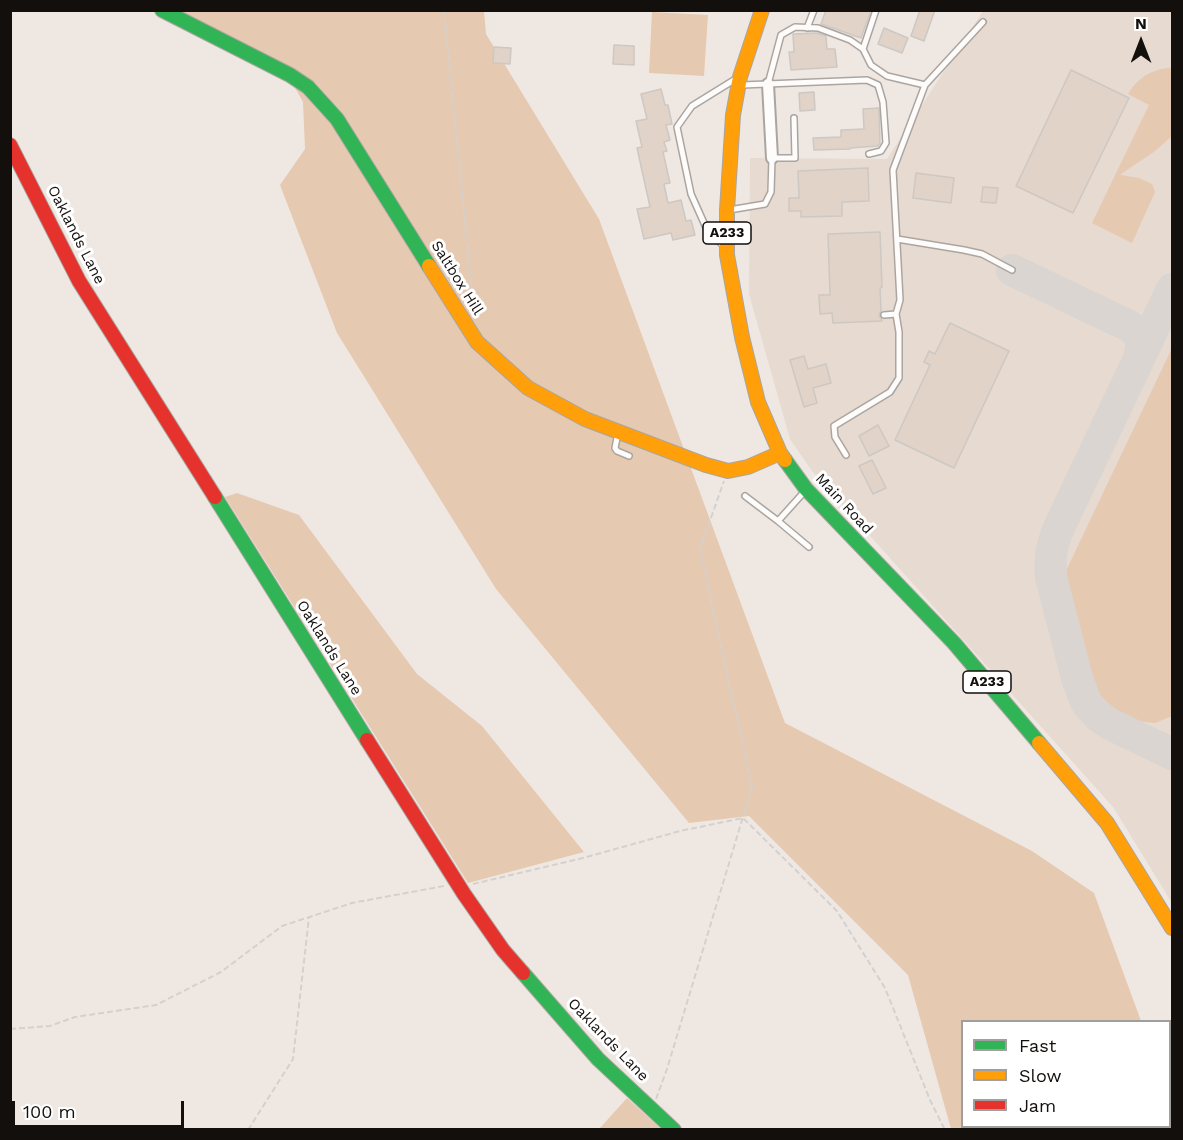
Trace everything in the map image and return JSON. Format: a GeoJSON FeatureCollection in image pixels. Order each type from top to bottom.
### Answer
{"type":"FeatureCollection","features":[{"type":"Feature","properties":{"kind":"street","name":"Saltbox Hill"},"geometry":{"type":"LineString","coordinates":[[162,10],[271,64],[308,87],[337,118],[477,342],[528,387],[585,419],[706,465],[728,471]]}},
{"type":"Feature","properties":{"kind":"street","name":"Main Road"},"geometry":{"type":"LineString","coordinates":[[762,10],[739,81],[733,115],[727,249],[742,338],[758,402],[780,453],[806,489],[954,643],[1107,823],[1173,928]]}},
{"type":"Feature","properties":{"kind":"street"},"geometry":{"type":"LineString","coordinates":[[768,84],[772,158]]}},
{"type":"Feature","properties":{"kind":"street","name":"Oaklands Lane"},"geometry":{"type":"LineString","coordinates":[[10,145],[79,281],[460,887],[502,950],[598,1059],[674,1130]]}},
{"type":"Feature","properties":{"kind":"street"},"geometry":{"type":"LineString","coordinates":[[728,471],[748,467],[780,453]]}},
{"type":"Feature","properties":{"kind":"lane"},"geometry":{"type":"LineString","coordinates":[[807,28],[814,10]]}},
{"type":"Feature","properties":{"kind":"lane"},"geometry":{"type":"LineString","coordinates":[[863,49],[876,10]]}},
{"type":"Feature","properties":{"kind":"lane"},"geometry":{"type":"LineString","coordinates":[[846,455],[835,437],[834,426],[890,392],[899,378],[899,333],[896,314],[900,300],[893,170],[926,85],[983,22]]}},
{"type":"Feature","properties":{"kind":"lane"},"geometry":{"type":"LineString","coordinates":[[768,84],[781,35],[795,27],[818,28],[850,40],[863,49],[871,65],[887,76],[926,85]]}},
{"type":"Feature","properties":{"kind":"lane"},"geometry":{"type":"LineString","coordinates":[[727,249],[708,232],[691,194],[677,127],[692,106],[739,81],[768,84],[867,80],[878,85],[883,102],[886,142],[882,151],[869,154]]}},
{"type":"Feature","properties":{"kind":"lane"},"geometry":{"type":"LineString","coordinates":[[727,210],[765,204],[771,192],[772,158],[795,158],[794,118]]}},
{"type":"Feature","properties":{"kind":"lane"},"geometry":{"type":"LineString","coordinates":[[897,238],[982,254],[1012,270]]}},
{"type":"Feature","properties":{"kind":"lane"},"geometry":{"type":"LineString","coordinates":[[884,315],[896,314]]}},
{"type":"Feature","properties":{"kind":"lane"},"geometry":{"type":"LineString","coordinates":[[618,432],[615,448],[628,456]]}},
{"type":"Feature","properties":{"kind":"lane"},"geometry":{"type":"LineString","coordinates":[[778,521],[806,489]]}},
{"type":"Feature","properties":{"kind":"lane"},"geometry":{"type":"LineString","coordinates":[[745,496],[809,547]]}},
{"type":"Feature","properties":{"kind":"path"},"geometry":{"type":"LineString","coordinates":[[444,10],[475,319]]}},
{"type":"Feature","properties":{"kind":"path"},"geometry":{"type":"LineString","coordinates":[[645,1130],[667,1069],[753,787],[700,549],[728,471]]}},
{"type":"Feature","properties":{"kind":"path"},"geometry":{"type":"LineString","coordinates":[[10,1029],[50,1026],[75,1017],[156,1005],[221,972],[282,926],[352,903],[453,884],[460,887],[583,858],[680,831],[743,818]]}},
{"type":"Feature","properties":{"kind":"path"},"geometry":{"type":"LineString","coordinates":[[743,818],[837,910],[885,988],[930,1100],[945,1130]]}},
{"type":"Feature","properties":{"kind":"path"},"geometry":{"type":"LineString","coordinates":[[248,1130],[293,1059],[309,917]]}},
{"type":"Feature","properties":{"kind":"shaded area"},"geometry":{"type":"Polygon","coordinates":[[[164,11],[484,11],[486,34],[599,219],[785,723],[1032,851],[1094,893],[1141,1020],[961,1020],[961,1128],[1171,1128],[1171,1086],[1172,1129],[951,1129],[908,975],[749,816],[689,823],[496,589],[337,333],[280,185],[305,149],[303,102],[285,70],[164,11]]]}},
{"type":"Feature","properties":{"kind":"shaded area"},"geometry":{"type":"Polygon","coordinates":[[[983,11],[1172,11],[1172,903],[1113,807],[812,471],[790,439],[749,294],[750,158],[887,159],[983,11]]]}},
{"type":"Feature","properties":{"kind":"shaded area"},"geometry":{"type":"Polygon","coordinates":[[[652,12],[708,15],[704,76],[649,73],[652,12]]]}},
{"type":"Feature","properties":{"kind":"shaded area"},"geometry":{"type":"Polygon","coordinates":[[[1172,69],[1172,136],[1155,151],[1121,174],[1152,184],[1155,192],[1132,243],[1092,223],[1149,105],[1128,94],[1145,76],[1156,70],[1172,69]]]}},
{"type":"Feature","properties":{"kind":"shaded area"},"geometry":{"type":"Polygon","coordinates":[[[1172,348],[1172,716],[1155,723],[1137,721],[1120,714],[1104,703],[1096,691],[1086,665],[1065,573],[1172,348]]]}},
{"type":"Feature","properties":{"kind":"shaded area"},"geometry":{"type":"Polygon","coordinates":[[[237,493],[299,515],[417,674],[482,726],[584,852],[468,883],[225,497],[237,493]]]}},
{"type":"Feature","properties":{"kind":"shaded area"},"geometry":{"type":"Polygon","coordinates":[[[627,1098],[661,1129],[599,1129],[627,1098]]]}},
{"type":"Feature","properties":{"kind":"building"},"geometry":{"type":"Polygon","coordinates":[[[826,10],[871,10],[861,38],[821,24],[826,10]]]}},
{"type":"Feature","properties":{"kind":"building"},"geometry":{"type":"Polygon","coordinates":[[[920,10],[935,10],[924,41],[911,36],[920,10]]]}},
{"type":"Feature","properties":{"kind":"building"},"geometry":{"type":"Polygon","coordinates":[[[884,28],[908,38],[902,53],[878,44],[884,28]]]}},
{"type":"Feature","properties":{"kind":"building"},"geometry":{"type":"Polygon","coordinates":[[[817,33],[826,36],[827,49],[835,49],[837,67],[791,70],[789,52],[794,52],[793,34],[817,33]]]}},
{"type":"Feature","properties":{"kind":"building"},"geometry":{"type":"Polygon","coordinates":[[[614,45],[634,46],[634,65],[613,64],[614,45]]]}},
{"type":"Feature","properties":{"kind":"building"},"geometry":{"type":"Polygon","coordinates":[[[494,47],[511,48],[510,64],[493,63],[494,47]]]}},
{"type":"Feature","properties":{"kind":"building"},"geometry":{"type":"Polygon","coordinates":[[[1071,70],[1129,98],[1073,213],[1016,186],[1071,70]]]}},
{"type":"Feature","properties":{"kind":"building"},"geometry":{"type":"Polygon","coordinates":[[[661,89],[665,105],[668,105],[672,124],[666,125],[670,140],[664,142],[667,151],[663,152],[670,183],[664,184],[668,203],[681,200],[686,221],[691,220],[695,235],[673,240],[671,233],[644,239],[637,209],[650,207],[637,148],[642,147],[636,121],[647,119],[641,94],[661,89]]]}},
{"type":"Feature","properties":{"kind":"building"},"geometry":{"type":"Polygon","coordinates":[[[814,92],[815,110],[800,111],[799,93],[814,92]]]}},
{"type":"Feature","properties":{"kind":"building"},"geometry":{"type":"Polygon","coordinates":[[[879,108],[880,143],[878,146],[814,150],[813,138],[841,137],[841,130],[864,129],[863,109],[879,108]]]}},
{"type":"Feature","properties":{"kind":"building"},"geometry":{"type":"Polygon","coordinates":[[[868,168],[869,201],[842,202],[842,216],[801,217],[801,211],[789,211],[789,198],[799,198],[798,171],[868,168]]]}},
{"type":"Feature","properties":{"kind":"building"},"geometry":{"type":"Polygon","coordinates":[[[916,173],[954,178],[951,203],[913,198],[916,173]]]}},
{"type":"Feature","properties":{"kind":"building"},"geometry":{"type":"Polygon","coordinates":[[[983,187],[998,188],[996,203],[981,202],[983,187]]]}},
{"type":"Feature","properties":{"kind":"building"},"geometry":{"type":"Polygon","coordinates":[[[880,232],[882,287],[880,288],[881,311],[879,315],[882,321],[833,323],[832,313],[820,314],[819,295],[830,295],[828,234],[880,232]]]}},
{"type":"Feature","properties":{"kind":"building"},"geometry":{"type":"Polygon","coordinates":[[[950,323],[1009,351],[954,468],[895,440],[930,365],[924,362],[929,351],[935,354],[950,323]]]}},
{"type":"Feature","properties":{"kind":"building"},"geometry":{"type":"Polygon","coordinates":[[[804,356],[808,369],[826,364],[831,383],[813,388],[817,403],[804,407],[790,360],[804,356]]]}},
{"type":"Feature","properties":{"kind":"building"},"geometry":{"type":"Polygon","coordinates":[[[878,425],[889,446],[869,456],[859,436],[878,425]]]}},
{"type":"Feature","properties":{"kind":"building"},"geometry":{"type":"Polygon","coordinates":[[[872,460],[886,488],[873,494],[859,466],[872,460]]]}},
{"type":"Feature","properties":{"kind":"taxiway"},"geometry":{"type":"LineString","coordinates":[[1012,270],[1129,326],[1137,333],[1140,340],[1139,358]]}},
{"type":"Feature","properties":{"kind":"taxiway"},"geometry":{"type":"LineString","coordinates":[[1172,289],[1054,540],[1051,561],[1051,577],[1077,678],[1086,702],[1097,715],[1110,724],[1172,754]]}},
{"type":"Feature","properties":{"kind":"traffic: fast"},"geometry":{"type":"LineString","coordinates":[[162,10],[290,75],[308,87],[337,119],[429,266]]}},
{"type":"Feature","properties":{"kind":"traffic: fast"},"geometry":{"type":"LineString","coordinates":[[785,460],[806,489],[954,643],[1039,743]]}},
{"type":"Feature","properties":{"kind":"traffic: fast"},"geometry":{"type":"LineString","coordinates":[[215,497],[367,740]]}},
{"type":"Feature","properties":{"kind":"traffic: fast"},"geometry":{"type":"LineString","coordinates":[[523,973],[598,1059],[674,1130]]}},
{"type":"Feature","properties":{"kind":"traffic: slow"},"geometry":{"type":"LineString","coordinates":[[762,10],[740,77],[733,115],[727,210],[727,255],[742,337],[758,402],[785,460]]}},
{"type":"Feature","properties":{"kind":"traffic: slow"},"geometry":{"type":"LineString","coordinates":[[429,266],[477,342],[528,388],[585,419],[706,465],[728,471],[748,467],[780,453]]}},
{"type":"Feature","properties":{"kind":"traffic: slow"},"geometry":{"type":"LineString","coordinates":[[1039,743],[1107,823],[1172,928]]}},
{"type":"Feature","properties":{"kind":"traffic: jam"},"geometry":{"type":"LineString","coordinates":[[10,145],[79,281],[215,497]]}},
{"type":"Feature","properties":{"kind":"traffic: jam"},"geometry":{"type":"LineString","coordinates":[[367,740],[464,894],[503,950],[523,973]]}}]}
